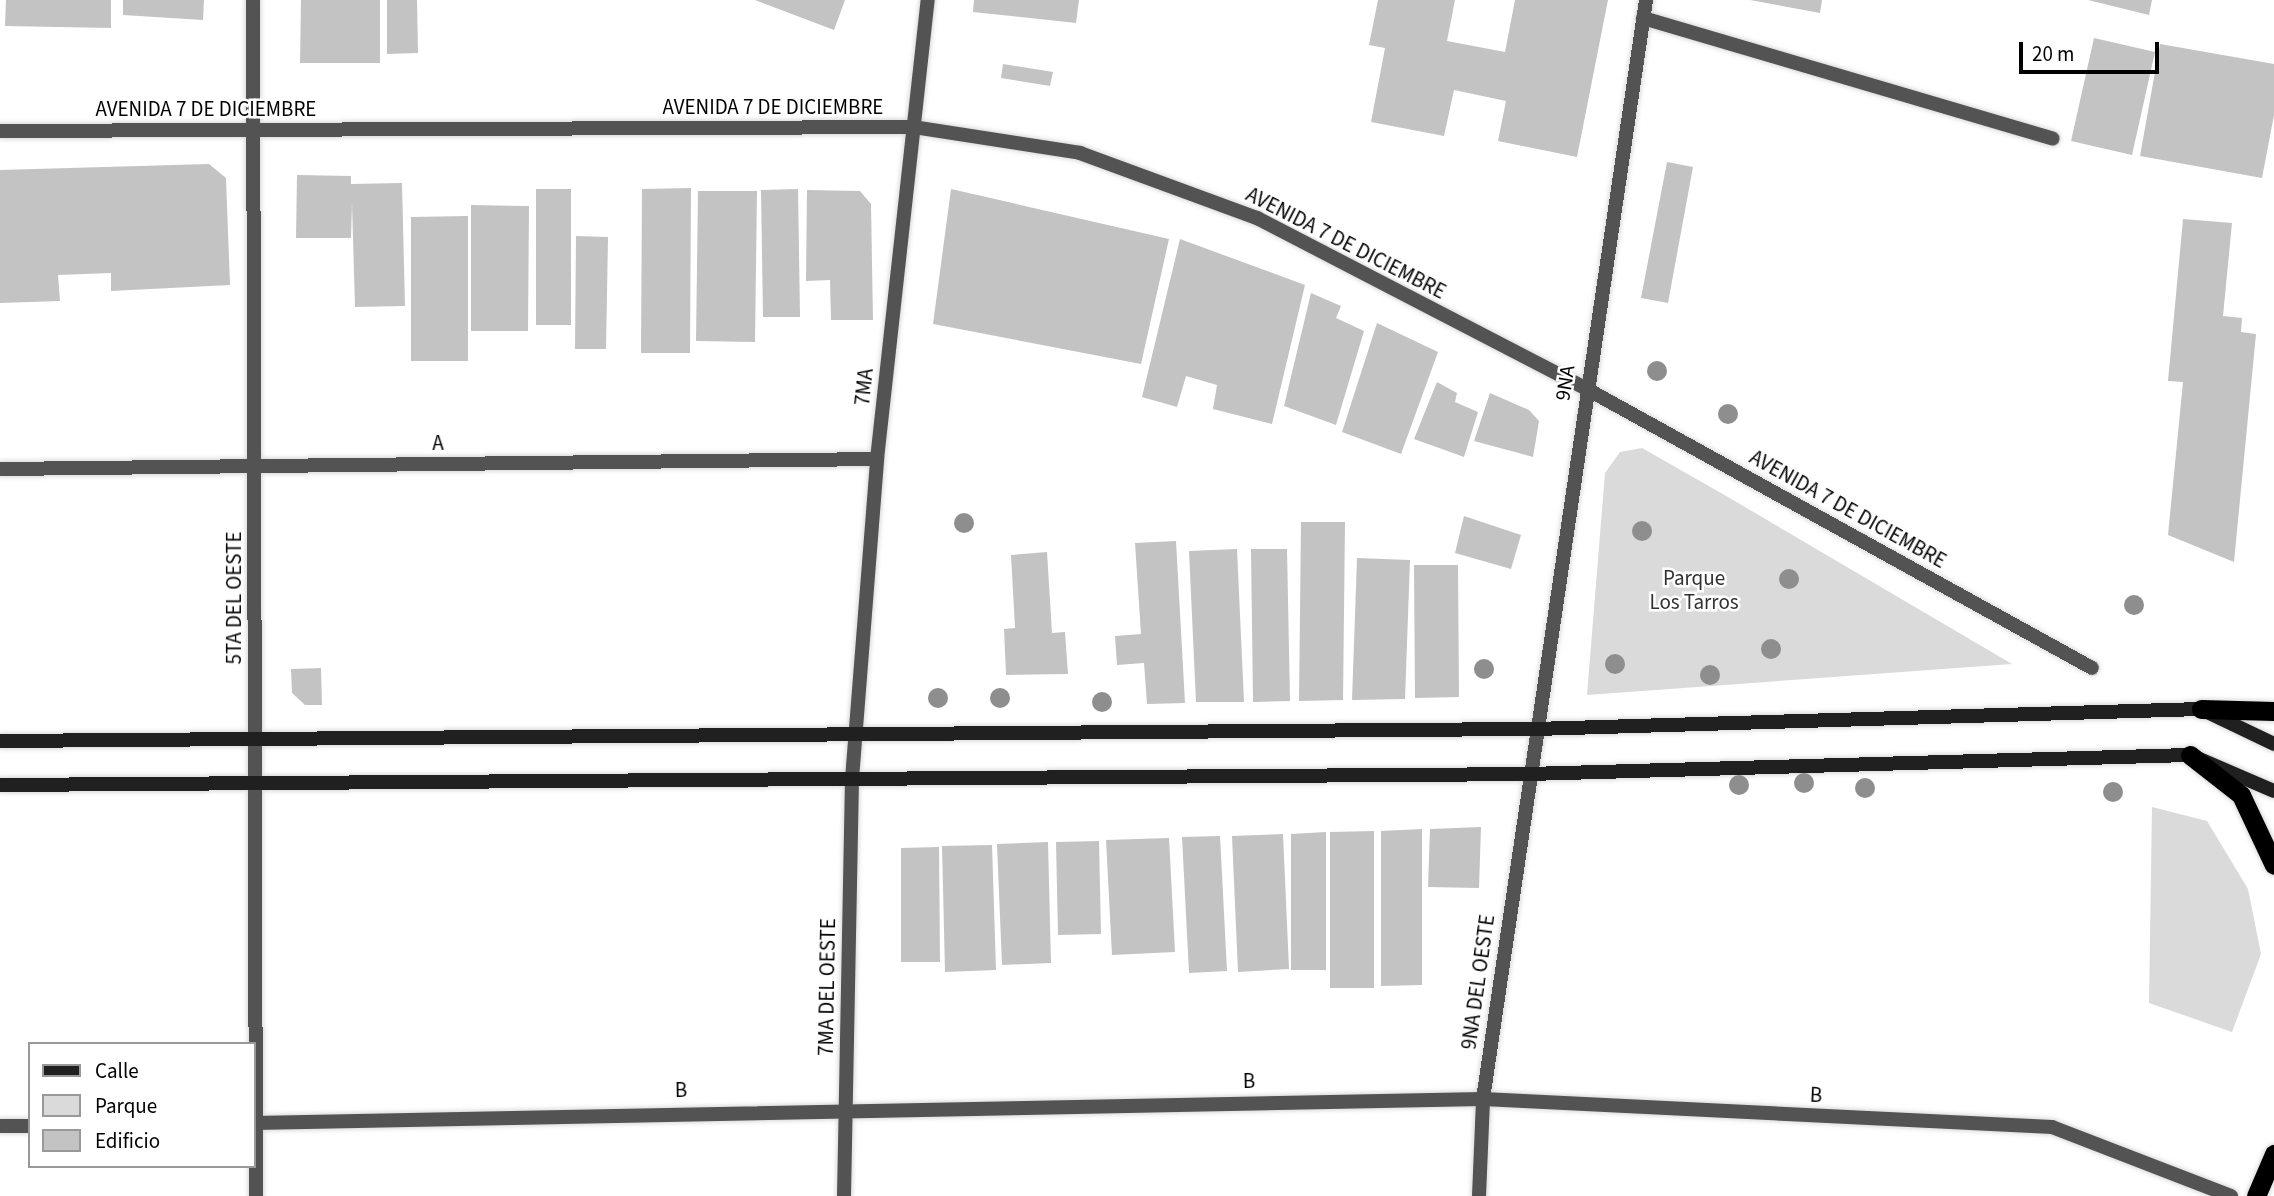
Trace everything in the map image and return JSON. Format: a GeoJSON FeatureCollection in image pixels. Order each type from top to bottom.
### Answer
{"type":"FeatureCollection","features":[{"type":"Feature","properties":{"kind":"highway"},"geometry":{"type":"LineString","coordinates":[[2202,709],[2274,711]]}},
{"type":"Feature","properties":{"kind":"highway"},"geometry":{"type":"LineString","coordinates":[[2190,755],[2241,795],[2274,864]]}},
{"type":"Feature","properties":{"kind":"highway"},"geometry":{"type":"LineString","coordinates":[[2256,1196],[2274,1154]]}},
{"type":"Feature","properties":{"kind":"main road"},"geometry":{"type":"LineString","coordinates":[[0,741],[1535,729],[2202,709],[2274,744]]}},
{"type":"Feature","properties":{"kind":"main road"},"geometry":{"type":"LineString","coordinates":[[0,785],[1529,774],[2190,755],[2274,791]]}},
{"type":"Feature","properties":{"kind":"street","name":"5TA DEL OESTE"},"geometry":{"type":"LineString","coordinates":[[254,0],[255,1042]]}},
{"type":"Feature","properties":{"kind":"street","name":"7MA"},"geometry":{"type":"LineString","coordinates":[[852,779],[853,734],[877,459],[928,0]]}},
{"type":"Feature","properties":{"kind":"street","name":"9NA"},"geometry":{"type":"LineString","coordinates":[[1529,774],[1585,388],[1646,0]]}},
{"type":"Feature","properties":{"kind":"street"},"geometry":{"type":"LineString","coordinates":[[1643,18],[2053,138]]}},
{"type":"Feature","properties":{"kind":"street","name":"AVENIDA 7 DE DICIEMBRE"},"geometry":{"type":"LineString","coordinates":[[0,131],[913,127],[1080,153],[1257,218],[1585,388],[2092,668]]}},
{"type":"Feature","properties":{"kind":"street","name":"A"},"geometry":{"type":"LineString","coordinates":[[0,469],[877,459]]}},
{"type":"Feature","properties":{"kind":"street","name":"9NA DEL OESTE"},"geometry":{"type":"LineString","coordinates":[[1479,1196],[1483,1099],[1529,774]]}},
{"type":"Feature","properties":{"kind":"street","name":"7MA DEL OESTE"},"geometry":{"type":"LineString","coordinates":[[844,1196],[852,779]]}},
{"type":"Feature","properties":{"kind":"street","name":"B"},"geometry":{"type":"LineString","coordinates":[[256,1123],[846,1107],[1483,1099],[2052,1128],[2231,1196]]}},
{"type":"Feature","properties":{"kind":"street"},"geometry":{"type":"LineString","coordinates":[[0,1126],[28,1126]]}},
{"type":"Feature","properties":{"kind":"street","name":"5TA DEL OESTE"},"geometry":{"type":"LineString","coordinates":[[256,1168],[256,1196]]}},
{"type":"Feature","properties":{"kind":"green space","name":"Parque Los Tarros"},"geometry":{"type":"Polygon","coordinates":[[[1642,448],[2012,664],[1587,695],[1605,473],[1620,452],[1642,448]]]}},
{"type":"Feature","properties":{"kind":"green space"},"geometry":{"type":"Polygon","coordinates":[[[2152,807],[2207,821],[2248,889],[2261,954],[2232,1032],[2149,1003],[2152,807]]]}},
{"type":"Feature","properties":{"kind":"building"},"geometry":{"type":"Polygon","coordinates":[[[6,0],[111,0],[111,28],[5,26],[6,0]]]}},
{"type":"Feature","properties":{"kind":"building"},"geometry":{"type":"Polygon","coordinates":[[[123,0],[204,0],[203,20],[123,15],[123,0]]]}},
{"type":"Feature","properties":{"kind":"building"},"geometry":{"type":"Polygon","coordinates":[[[301,0],[380,0],[380,63],[300,63],[301,0]]]}},
{"type":"Feature","properties":{"kind":"building"},"geometry":{"type":"Polygon","coordinates":[[[387,0],[417,0],[418,53],[387,54],[387,0]]]}},
{"type":"Feature","properties":{"kind":"building"},"geometry":{"type":"Polygon","coordinates":[[[755,0],[845,0],[834,30],[755,0]]]}},
{"type":"Feature","properties":{"kind":"building"},"geometry":{"type":"Polygon","coordinates":[[[974,0],[1079,0],[1076,23],[973,12],[974,0]]]}},
{"type":"Feature","properties":{"kind":"building"},"geometry":{"type":"Polygon","coordinates":[[[1378,0],[1455,0],[1447,41],[1505,52],[1515,0],[1608,0],[1577,157],[1498,141],[1506,101],[1454,90],[1444,136],[1371,122],[1385,48],[1369,45],[1378,0]]]}},
{"type":"Feature","properties":{"kind":"building"},"geometry":{"type":"Polygon","coordinates":[[[1750,0],[1822,0],[1820,13],[1750,0]]]}},
{"type":"Feature","properties":{"kind":"building"},"geometry":{"type":"Polygon","coordinates":[[[2088,0],[2152,0],[2149,15],[2088,0]]]}},
{"type":"Feature","properties":{"kind":"building"},"geometry":{"type":"Polygon","coordinates":[[[2094,38],[2155,52],[2132,155],[2071,141],[2094,38]]]}},
{"type":"Feature","properties":{"kind":"building"},"geometry":{"type":"Polygon","coordinates":[[[2160,44],[2274,64],[2274,115],[2262,178],[2140,156],[2160,44]]]}},
{"type":"Feature","properties":{"kind":"building"},"geometry":{"type":"Polygon","coordinates":[[[1003,64],[1053,72],[1050,86],[1001,78],[1003,64]]]}},
{"type":"Feature","properties":{"kind":"building"},"geometry":{"type":"Polygon","coordinates":[[[1667,162],[1693,167],[1668,303],[1641,298],[1667,162]]]}},
{"type":"Feature","properties":{"kind":"building"},"geometry":{"type":"Polygon","coordinates":[[[209,164],[226,178],[230,285],[111,291],[111,273],[58,275],[60,301],[0,303],[0,170],[209,164]]]}},
{"type":"Feature","properties":{"kind":"building"},"geometry":{"type":"Polygon","coordinates":[[[297,175],[351,176],[351,184],[402,183],[405,306],[355,307],[352,203],[351,238],[296,238],[297,175]]]}},
{"type":"Feature","properties":{"kind":"building"},"geometry":{"type":"Polygon","coordinates":[[[691,188],[690,353],[641,353],[642,189],[691,188]]]}},
{"type":"Feature","properties":{"kind":"building"},"geometry":{"type":"Polygon","coordinates":[[[536,189],[571,189],[571,325],[536,325],[536,189]]]}},
{"type":"Feature","properties":{"kind":"building"},"geometry":{"type":"Polygon","coordinates":[[[798,189],[800,317],[763,317],[761,190],[798,189]]]}},
{"type":"Feature","properties":{"kind":"building"},"geometry":{"type":"Polygon","coordinates":[[[951,189],[1169,239],[1141,364],[933,324],[951,189]]]}},
{"type":"Feature","properties":{"kind":"building"},"geometry":{"type":"Polygon","coordinates":[[[807,190],[860,191],[871,204],[873,320],[831,320],[830,280],[806,281],[807,190]]]}},
{"type":"Feature","properties":{"kind":"building"},"geometry":{"type":"Polygon","coordinates":[[[698,191],[757,191],[755,342],[696,341],[698,191]]]}},
{"type":"Feature","properties":{"kind":"building"},"geometry":{"type":"Polygon","coordinates":[[[471,205],[529,206],[528,331],[471,331],[471,205]]]}},
{"type":"Feature","properties":{"kind":"building"},"geometry":{"type":"Polygon","coordinates":[[[468,216],[468,361],[411,361],[411,217],[468,216]]]}},
{"type":"Feature","properties":{"kind":"building"},"geometry":{"type":"Polygon","coordinates":[[[2183,219],[2232,223],[2223,316],[2242,318],[2241,332],[2256,334],[2234,562],[2168,535],[2183,382],[2168,381],[2183,219]]]}},
{"type":"Feature","properties":{"kind":"building"},"geometry":{"type":"Polygon","coordinates":[[[576,236],[608,237],[606,349],[575,349],[576,236]]]}},
{"type":"Feature","properties":{"kind":"building"},"geometry":{"type":"Polygon","coordinates":[[[1180,239],[1305,285],[1272,424],[1213,409],[1217,385],[1186,376],[1177,407],[1142,397],[1180,239]]]}},
{"type":"Feature","properties":{"kind":"building"},"geometry":{"type":"Polygon","coordinates":[[[1311,293],[1341,306],[1336,318],[1364,331],[1336,425],[1284,406],[1311,293]]]}},
{"type":"Feature","properties":{"kind":"building"},"geometry":{"type":"Polygon","coordinates":[[[1377,323],[1438,352],[1401,454],[1342,432],[1377,323]]]}},
{"type":"Feature","properties":{"kind":"building"},"geometry":{"type":"Polygon","coordinates":[[[1437,382],[1457,393],[1455,402],[1478,412],[1464,457],[1414,439],[1437,382]]]}},
{"type":"Feature","properties":{"kind":"building"},"geometry":{"type":"Polygon","coordinates":[[[1490,393],[1529,410],[1539,421],[1533,457],[1474,441],[1490,393]]]}},
{"type":"Feature","properties":{"kind":"building"},"geometry":{"type":"Polygon","coordinates":[[[1464,516],[1521,535],[1511,569],[1455,553],[1464,516]]]}},
{"type":"Feature","properties":{"kind":"building"},"geometry":{"type":"Polygon","coordinates":[[[1301,522],[1345,522],[1343,700],[1299,701],[1301,522]]]}},
{"type":"Feature","properties":{"kind":"building"},"geometry":{"type":"Polygon","coordinates":[[[1176,541],[1185,703],[1147,704],[1144,663],[1117,665],[1115,636],[1141,634],[1135,543],[1176,541]]]}},
{"type":"Feature","properties":{"kind":"building"},"geometry":{"type":"Polygon","coordinates":[[[1237,549],[1244,702],[1196,702],[1189,551],[1237,549]]]}},
{"type":"Feature","properties":{"kind":"building"},"geometry":{"type":"Polygon","coordinates":[[[1251,549],[1287,549],[1290,701],[1253,702],[1251,549]]]}},
{"type":"Feature","properties":{"kind":"building"},"geometry":{"type":"Polygon","coordinates":[[[1047,552],[1052,633],[1065,632],[1068,674],[1006,675],[1004,629],[1015,628],[1011,555],[1047,552]]]}},
{"type":"Feature","properties":{"kind":"building"},"geometry":{"type":"Polygon","coordinates":[[[1357,558],[1410,560],[1405,699],[1352,700],[1357,558]]]}},
{"type":"Feature","properties":{"kind":"building"},"geometry":{"type":"Polygon","coordinates":[[[1414,565],[1458,565],[1459,697],[1415,698],[1414,565]]]}},
{"type":"Feature","properties":{"kind":"building"},"geometry":{"type":"Polygon","coordinates":[[[321,668],[322,705],[305,705],[292,693],[291,669],[321,668]]]}},
{"type":"Feature","properties":{"kind":"building"},"geometry":{"type":"Polygon","coordinates":[[[1481,827],[1479,888],[1428,887],[1430,829],[1481,827]]]}},
{"type":"Feature","properties":{"kind":"building"},"geometry":{"type":"Polygon","coordinates":[[[1422,829],[1422,985],[1381,986],[1381,831],[1422,829]]]}},
{"type":"Feature","properties":{"kind":"building"},"geometry":{"type":"Polygon","coordinates":[[[1374,831],[1374,988],[1330,988],[1330,832],[1374,831]]]}},
{"type":"Feature","properties":{"kind":"building"},"geometry":{"type":"Polygon","coordinates":[[[1326,832],[1326,970],[1291,970],[1291,834],[1326,832]]]}},
{"type":"Feature","properties":{"kind":"building"},"geometry":{"type":"Polygon","coordinates":[[[1283,834],[1289,969],[1238,972],[1232,836],[1283,834]]]}},
{"type":"Feature","properties":{"kind":"building"},"geometry":{"type":"Polygon","coordinates":[[[1220,836],[1227,971],[1189,973],[1182,837],[1220,836]]]}},
{"type":"Feature","properties":{"kind":"building"},"geometry":{"type":"Polygon","coordinates":[[[1169,838],[1175,952],[1112,955],[1106,840],[1169,838]]]}},
{"type":"Feature","properties":{"kind":"building"},"geometry":{"type":"Polygon","coordinates":[[[1099,841],[1101,934],[1058,935],[1056,842],[1099,841]]]}},
{"type":"Feature","properties":{"kind":"building"},"geometry":{"type":"Polygon","coordinates":[[[1048,842],[1051,963],[1002,965],[997,844],[1048,842]]]}},
{"type":"Feature","properties":{"kind":"building"},"geometry":{"type":"Polygon","coordinates":[[[992,845],[996,970],[945,972],[942,846],[992,845]]]}},
{"type":"Feature","properties":{"kind":"building"},"geometry":{"type":"Polygon","coordinates":[[[939,847],[940,962],[901,962],[901,848],[939,847]]]}}]}
